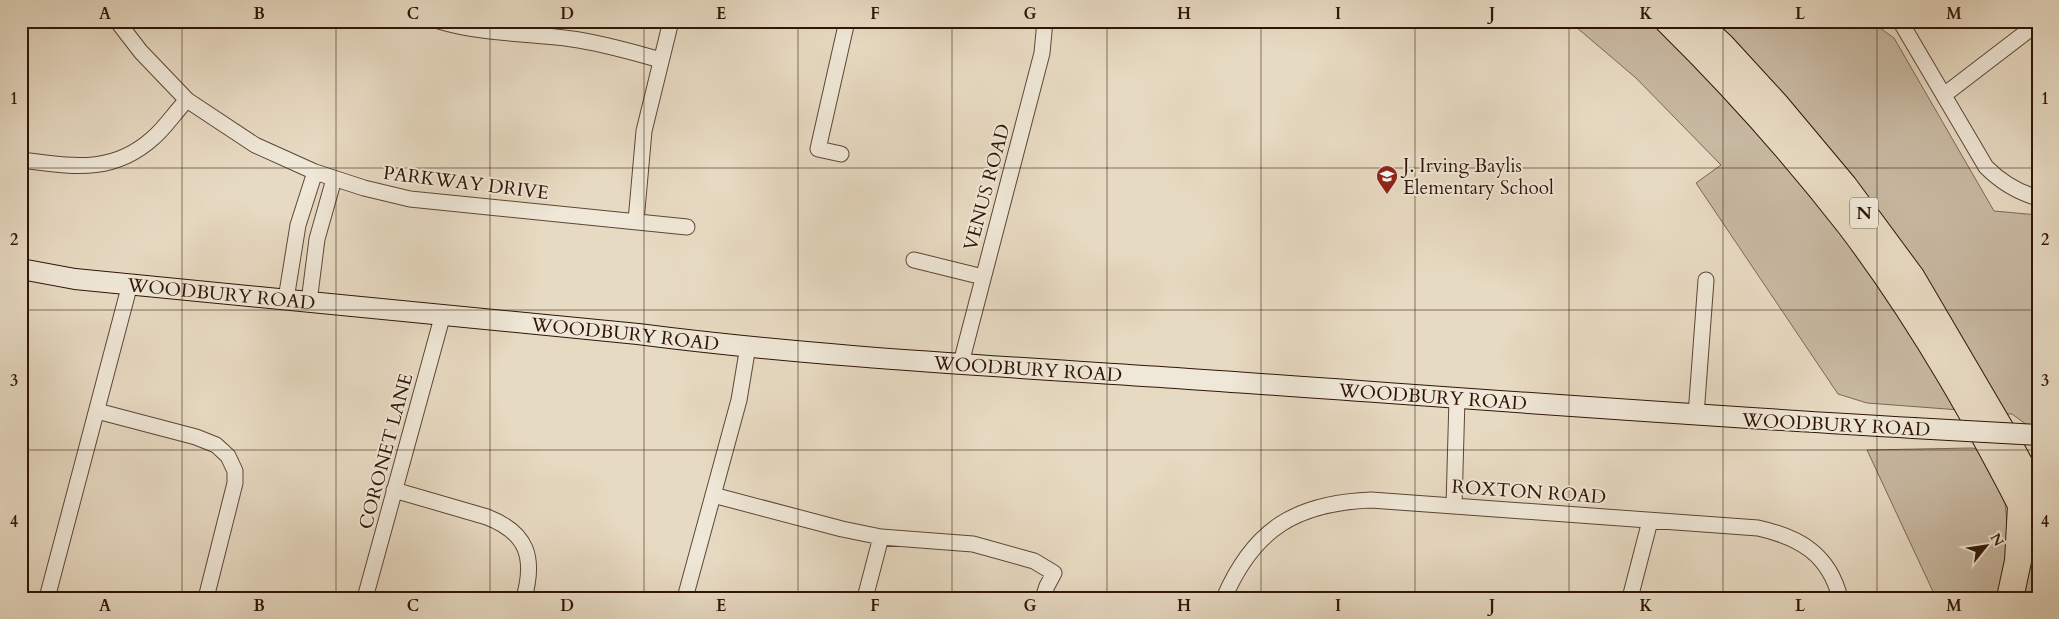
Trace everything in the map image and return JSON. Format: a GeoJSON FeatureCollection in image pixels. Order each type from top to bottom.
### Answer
{"type":"FeatureCollection","features":[{"type":"Feature","properties":{"kind":"highway","name":"N"},"geometry":{"type":"LineString","coordinates":[[1668,21],[1797,159],[1849,225],[1923,334],[2029,501]]}},
{"type":"Feature","properties":{"kind":"highway","name":"N"},"geometry":{"type":"LineString","coordinates":[[1695,21],[1722,46],[1783,113],[1844,186],[1912,278],[2000,428],[2029,501],[2038,538]]}},
{"type":"Feature","properties":{"kind":"highway"},"geometry":{"type":"LineString","coordinates":[[2010,598],[2029,501]]}},
{"type":"Feature","properties":{"kind":"main road","name":"WOODBURY ROAD"},"geometry":{"type":"LineString","coordinates":[[21,269],[75,279],[443,314],[748,346],[1696,415],[2038,435]]}},
{"type":"Feature","properties":{"kind":"street","name":"PARKWAY DRIVE"},"geometry":{"type":"LineString","coordinates":[[117,21],[141,52],[186,100],[255,144],[315,172],[364,188],[410,199],[687,227]]}},
{"type":"Feature","properties":{"kind":"street"},"geometry":{"type":"LineString","coordinates":[[439,21],[462,28],[572,39],[604,45],[661,60]]}},
{"type":"Feature","properties":{"kind":"street"},"geometry":{"type":"LineString","coordinates":[[636,221],[644,131],[671,21]]}},
{"type":"Feature","properties":{"kind":"street"},"geometry":{"type":"LineString","coordinates":[[841,154],[818,149],[847,21]]}},
{"type":"Feature","properties":{"kind":"street","name":"VENUS ROAD"},"geometry":{"type":"LineString","coordinates":[[961,363],[1042,52],[1045,21]]}},
{"type":"Feature","properties":{"kind":"street"},"geometry":{"type":"LineString","coordinates":[[1900,21],[1986,167],[2000,181],[2025,194],[2038,198]]}},
{"type":"Feature","properties":{"kind":"street"},"geometry":{"type":"LineString","coordinates":[[1944,95],[2038,23]]}},
{"type":"Feature","properties":{"kind":"street"},"geometry":{"type":"LineString","coordinates":[[21,160],[77,167],[107,164],[121,159],[138,150],[155,137],[186,100]]}},
{"type":"Feature","properties":{"kind":"street"},"geometry":{"type":"LineString","coordinates":[[286,300],[298,225],[315,172]]}},
{"type":"Feature","properties":{"kind":"street"},"geometry":{"type":"LineString","coordinates":[[309,302],[317,239],[334,178]]}},
{"type":"Feature","properties":{"kind":"street"},"geometry":{"type":"LineString","coordinates":[[914,260],[983,277]]}},
{"type":"Feature","properties":{"kind":"street"},"geometry":{"type":"LineString","coordinates":[[1696,415],[1706,280]]}},
{"type":"Feature","properties":{"kind":"street"},"geometry":{"type":"LineString","coordinates":[[47,598],[130,284]]}},
{"type":"Feature","properties":{"kind":"street","name":"CORONET LANE"},"geometry":{"type":"LineString","coordinates":[[365,598],[443,314]]}},
{"type":"Feature","properties":{"kind":"street"},"geometry":{"type":"LineString","coordinates":[[685,598],[739,400],[748,346]]}},
{"type":"Feature","properties":{"kind":"street"},"geometry":{"type":"LineString","coordinates":[[1454,506],[1458,398]]}},
{"type":"Feature","properties":{"kind":"street"},"geometry":{"type":"LineString","coordinates":[[97,411],[196,437],[216,445],[228,456],[235,471],[235,483],[206,598]]}},
{"type":"Feature","properties":{"kind":"street"},"geometry":{"type":"LineString","coordinates":[[394,490],[502,523],[516,535],[527,554],[530,565],[524,598]]}},
{"type":"Feature","properties":{"kind":"street"},"geometry":{"type":"LineString","coordinates":[[713,495],[842,529],[881,537],[974,544],[1034,561],[1054,573],[1046,586],[1043,598]]}},
{"type":"Feature","properties":{"kind":"street","name":"ROXTON ROAD"},"geometry":{"type":"LineString","coordinates":[[1224,598],[1236,571],[1254,548],[1276,527],[1318,506],[1343,501],[1371,500],[1758,528],[1783,533],[1818,556],[1828,570],[1840,598]]}},
{"type":"Feature","properties":{"kind":"street"},"geometry":{"type":"LineString","coordinates":[[1630,598],[1650,521]]}},
{"type":"Feature","properties":{"kind":"street"},"geometry":{"type":"LineString","coordinates":[[865,598],[881,537]]}},
{"type":"Feature","properties":{"kind":"shaded area"},"geometry":{"type":"Polygon","coordinates":[[[1569,21],[1653,21],[1697,63],[1793,168],[1894,300],[1960,410],[1867,403],[1838,394],[1696,183],[1721,165],[1636,78],[1569,21]]]}},
{"type":"Feature","properties":{"kind":"shaded area"},"geometry":{"type":"Polygon","coordinates":[[[1710,21],[1870,21],[1894,38],[1994,211],[2038,215],[2038,433],[2012,414],[2004,414],[1710,21]]]}},
{"type":"Feature","properties":{"kind":"shaded area"},"geometry":{"type":"Polygon","coordinates":[[[1982,449],[2005,503],[2010,549],[2002,598],[1936,598],[1867,450],[1982,449]]]}},
{"type":"Feature","properties":{"kind":"shaded area"},"geometry":{"type":"Polygon","coordinates":[[[2026,557],[2038,574],[2038,598],[2019,598],[2026,557]]]}},
{"type":"Feature","properties":{"kind":"place","name":"J. Irving Baylis Elementary School"},"geometry":{"type":"Point","coordinates":[1387,195]}}]}
